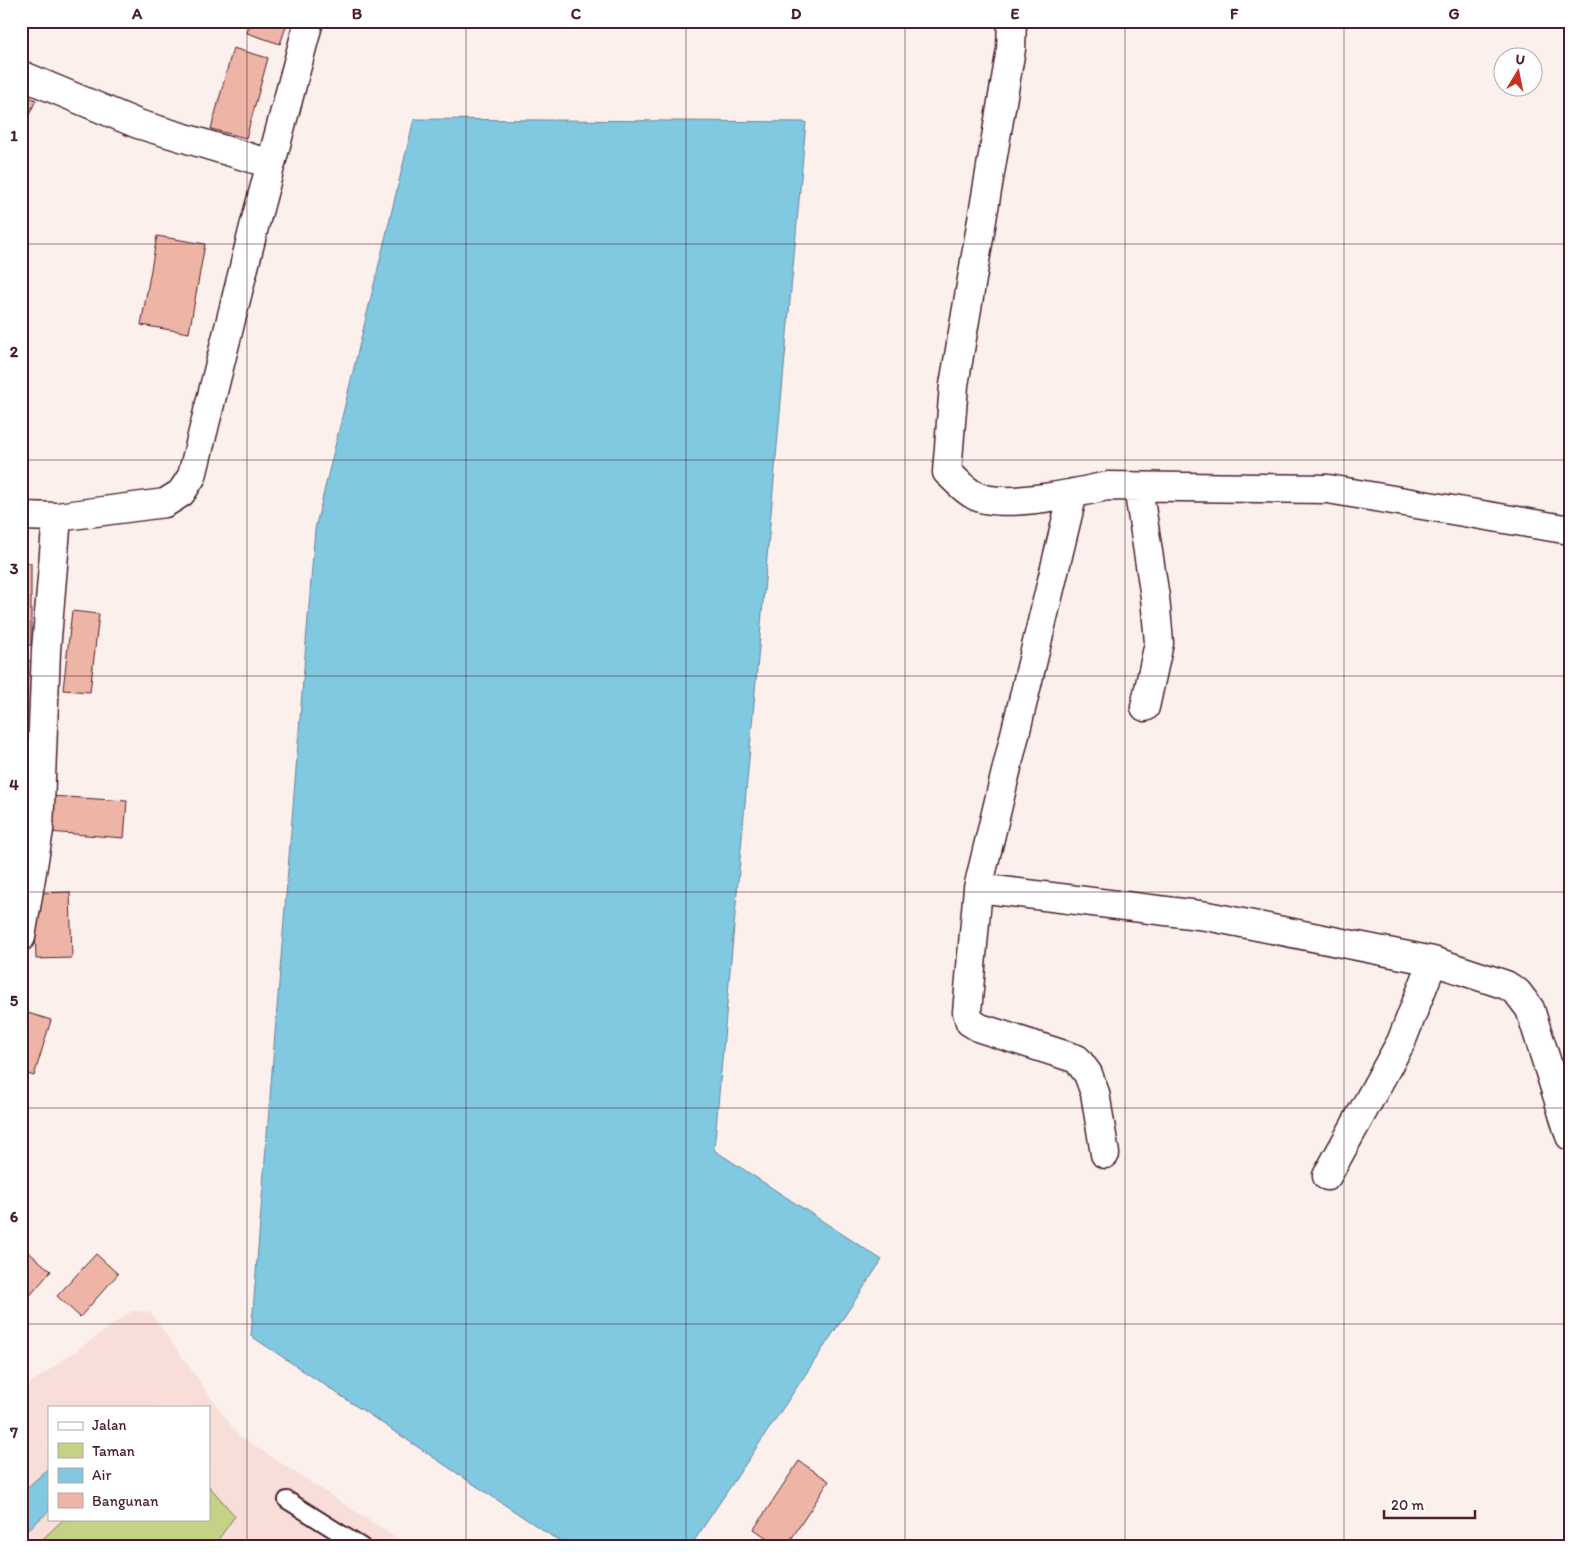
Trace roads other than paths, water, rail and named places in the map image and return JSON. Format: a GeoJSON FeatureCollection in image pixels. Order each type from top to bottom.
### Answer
{"type":"FeatureCollection","features":[{"type":"Feature","properties":{"kind":"street"},"geometry":{"type":"LineString","coordinates":[[21,516],[57,516],[165,503],[181,493],[192,476],[309,21]]}},
{"type":"Feature","properties":{"kind":"street"},"geometry":{"type":"LineString","coordinates":[[1012,21],[1011,50],[954,385],[947,472],[974,496],[1005,502],[1073,494],[1108,486],[1328,489],[1570,530]]}},
{"type":"Feature","properties":{"kind":"street"},"geometry":{"type":"LineString","coordinates":[[21,75],[138,124],[271,164]]}},
{"type":"Feature","properties":{"kind":"street"},"geometry":{"type":"LineString","coordinates":[[1138,487],[1155,596],[1159,643],[1145,707]]}},
{"type":"Feature","properties":{"kind":"street"},"geometry":{"type":"LineString","coordinates":[[1073,494],[978,888],[967,1012],[970,1022],[980,1028],[1077,1059],[1088,1074],[1095,1093],[1104,1154]]}},
{"type":"Feature","properties":{"kind":"street"},"geometry":{"type":"LineString","coordinates":[[21,937],[39,830],[46,650],[57,516]]}},
{"type":"Feature","properties":{"kind":"street"},"geometry":{"type":"LineString","coordinates":[[978,888],[1207,916],[1433,961],[1506,985],[1518,992],[1530,1009],[1570,1136]]}},
{"type":"Feature","properties":{"kind":"street"},"geometry":{"type":"LineString","coordinates":[[1327,1176],[1401,1042],[1433,961]]}},
{"type":"Feature","properties":{"kind":"lane"},"geometry":{"type":"LineString","coordinates":[[287,1500],[362,1547]]}},
{"type":"Feature","properties":{"kind":"water"},"geometry":{"type":"Polygon","coordinates":[[[414,119],[806,122],[714,1150],[882,1260],[690,1547],[568,1547],[251,1336],[315,529],[414,119]]]}},
{"type":"Feature","properties":{"kind":"water"},"geometry":{"type":"Polygon","coordinates":[[[48,1469],[48,1512],[21,1536],[21,1493],[48,1469]]]}}]}
